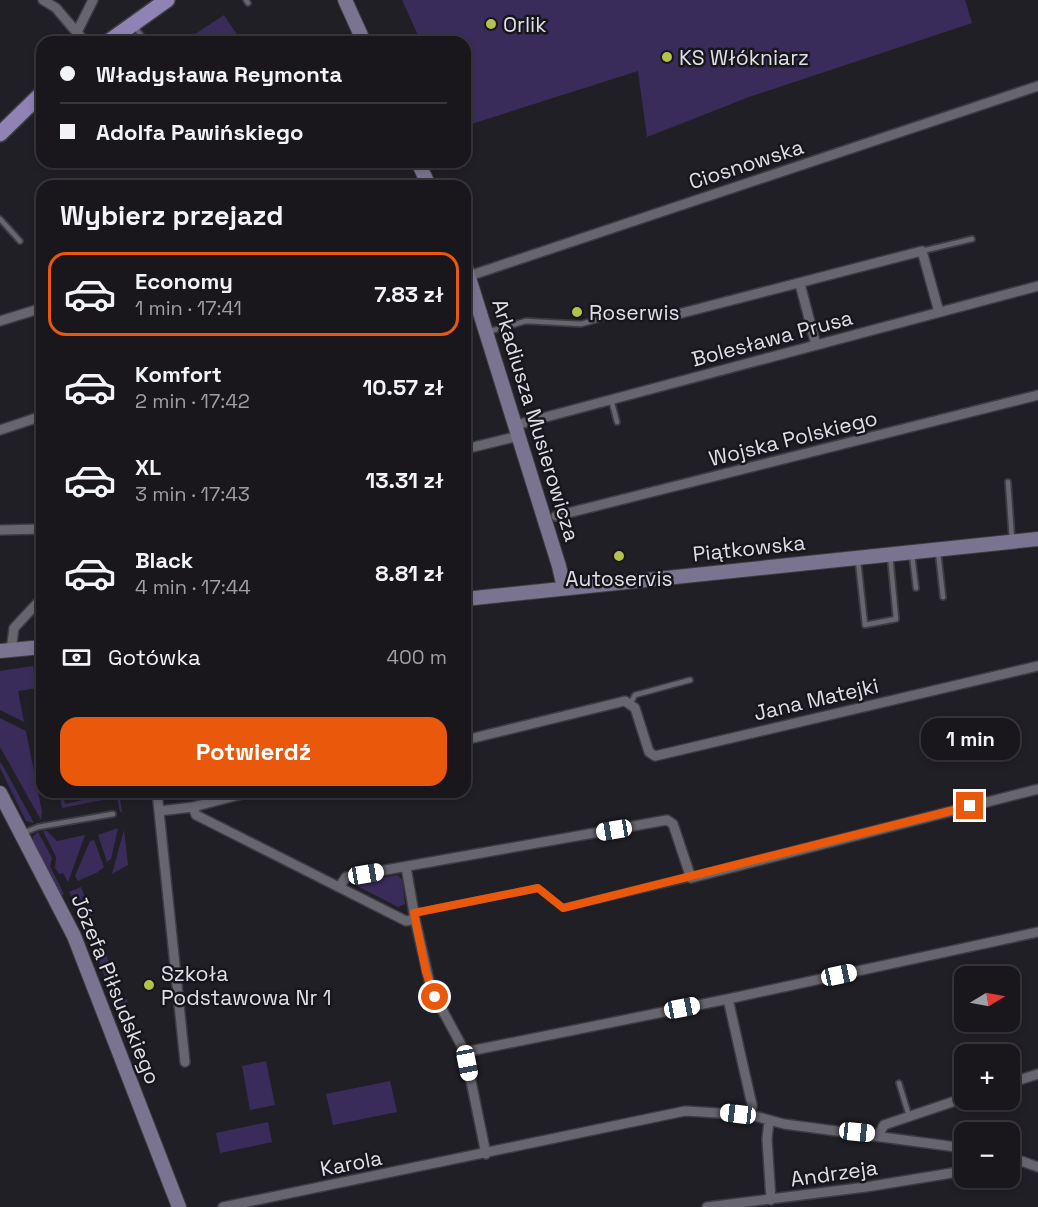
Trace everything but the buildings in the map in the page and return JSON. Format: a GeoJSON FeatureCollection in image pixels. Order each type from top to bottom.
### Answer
{"type":"FeatureCollection","features":[{"type":"Feature","properties":{"kind":"main road"},"geometry":{"type":"LineString","coordinates":[[116,36],[167,0]]}},
{"type":"Feature","properties":{"kind":"main road"},"geometry":{"type":"LineString","coordinates":[[0,134],[36,99]]}},
{"type":"Feature","properties":{"kind":"street"},"geometry":{"type":"LineString","coordinates":[[43,0],[56,8],[80,36]]}},
{"type":"Feature","properties":{"kind":"street"},"geometry":{"type":"LineString","coordinates":[[77,32],[93,0]]}},
{"type":"Feature","properties":{"kind":"street"},"geometry":{"type":"LineString","coordinates":[[345,0],[361,36]]}},
{"type":"Feature","properties":{"kind":"street","name":"Ciosnowska"},"geometry":{"type":"LineString","coordinates":[[471,271],[1038,86]]}},
{"type":"Feature","properties":{"kind":"street"},"geometry":{"type":"LineString","coordinates":[[682,313],[922,251],[939,312]]}},
{"type":"Feature","properties":{"kind":"street"},"geometry":{"type":"LineString","coordinates":[[800,284],[816,345]]}},
{"type":"Feature","properties":{"kind":"street","name":"Bolesława Prusa"},"geometry":{"type":"LineString","coordinates":[[471,447],[611,399],[1038,286]]}},
{"type":"Feature","properties":{"kind":"street","name":"Arkadiusza Musierowicza"},"geometry":{"type":"LineString","coordinates":[[471,287],[487,332],[564,588]]}},
{"type":"Feature","properties":{"kind":"street"},"geometry":{"type":"LineString","coordinates":[[0,321],[36,310]]}},
{"type":"Feature","properties":{"kind":"street","name":"Wojska Polskiego"},"geometry":{"type":"LineString","coordinates":[[556,516],[1038,395]]}},
{"type":"Feature","properties":{"kind":"street"},"geometry":{"type":"LineString","coordinates":[[0,430],[36,418]]}},
{"type":"Feature","properties":{"kind":"street"},"geometry":{"type":"LineString","coordinates":[[0,530],[36,528]]}},
{"type":"Feature","properties":{"kind":"street","name":"Piątkowska"},"geometry":{"type":"LineString","coordinates":[[471,598],[1038,539]]}},
{"type":"Feature","properties":{"kind":"street"},"geometry":{"type":"LineString","coordinates":[[36,604],[14,628],[5,650],[36,647]]}},
{"type":"Feature","properties":{"kind":"street","name":"Jana Matejki"},"geometry":{"type":"LineString","coordinates":[[632,706],[649,752],[655,756],[1038,666]]}},
{"type":"Feature","properties":{"kind":"street"},"geometry":{"type":"LineString","coordinates":[[471,739],[625,701],[632,706]]}},
{"type":"Feature","properties":{"kind":"street"},"geometry":{"type":"LineString","coordinates":[[340,886],[346,877],[667,820],[673,824],[691,878],[1038,789]]}},
{"type":"Feature","properties":{"kind":"street","name":"Józefa Piłsudskiego"},"geometry":{"type":"LineString","coordinates":[[0,793],[74,936],[179,1207]]}},
{"type":"Feature","properties":{"kind":"street"},"geometry":{"type":"LineString","coordinates":[[158,798],[185,1062]]}},
{"type":"Feature","properties":{"kind":"street"},"geometry":{"type":"LineString","coordinates":[[159,811],[193,807],[227,798]]}},
{"type":"Feature","properties":{"kind":"street"},"geometry":{"type":"LineString","coordinates":[[193,807],[196,815],[406,921],[414,916]]}},
{"type":"Feature","properties":{"kind":"street"},"geometry":{"type":"LineString","coordinates":[[406,867],[414,916],[431,989],[465,1052],[486,1155]]}},
{"type":"Feature","properties":{"kind":"street"},"geometry":{"type":"LineString","coordinates":[[465,1052],[728,999],[1038,932]]}},
{"type":"Feature","properties":{"kind":"street"},"geometry":{"type":"LineString","coordinates":[[728,999],[752,1105],[751,1115]]}},
{"type":"Feature","properties":{"kind":"street"},"geometry":{"type":"LineString","coordinates":[[1020,1080],[1038,1074]]}},
{"type":"Feature","properties":{"kind":"street"},"geometry":{"type":"LineString","coordinates":[[879,1134],[884,1125],[954,1101]]}},
{"type":"Feature","properties":{"kind":"street","name":"Karola"},"geometry":{"type":"LineString","coordinates":[[223,1207],[486,1155],[678,1112],[751,1115],[769,1121],[879,1134],[954,1146]]}},
{"type":"Feature","properties":{"kind":"street"},"geometry":{"type":"LineString","coordinates":[[769,1121],[766,1140],[771,1200]]}},
{"type":"Feature","properties":{"kind":"street"},"geometry":{"type":"LineString","coordinates":[[1020,1161],[1038,1167]]}},
{"type":"Feature","properties":{"kind":"street","name":"Andrzeja"},"geometry":{"type":"LineString","coordinates":[[707,1207],[771,1200],[954,1173]]}},
{"type":"Feature","properties":{"kind":"lane"},"geometry":{"type":"LineString","coordinates":[[133,24],[142,36]]}},
{"type":"Feature","properties":{"kind":"lane"},"geometry":{"type":"LineString","coordinates":[[0,219],[20,241]]}},
{"type":"Feature","properties":{"kind":"lane"},"geometry":{"type":"LineString","coordinates":[[922,251],[972,239]]}},
{"type":"Feature","properties":{"kind":"lane"},"geometry":{"type":"LineString","coordinates":[[487,332],[526,321],[581,324],[609,316]]}},
{"type":"Feature","properties":{"kind":"lane"},"geometry":{"type":"LineString","coordinates":[[611,399],[617,422]]}},
{"type":"Feature","properties":{"kind":"lane"},"geometry":{"type":"LineString","coordinates":[[1008,482],[1012,542]]}},
{"type":"Feature","properties":{"kind":"lane"},"geometry":{"type":"LineString","coordinates":[[938,550],[943,597]]}},
{"type":"Feature","properties":{"kind":"lane"},"geometry":{"type":"LineString","coordinates":[[912,552],[916,588]]}},
{"type":"Feature","properties":{"kind":"lane"},"geometry":{"type":"LineString","coordinates":[[858,558],[865,625],[896,619],[890,554]]}},
{"type":"Feature","properties":{"kind":"lane"},"geometry":{"type":"LineString","coordinates":[[632,706],[635,695],[690,680]]}},
{"type":"Feature","properties":{"kind":"lane"},"geometry":{"type":"LineString","coordinates":[[21,834],[38,827],[113,814]]}},
{"type":"Feature","properties":{"kind":"lane"},"geometry":{"type":"LineString","coordinates":[[414,916],[538,888],[563,908],[691,878]]}},
{"type":"Feature","properties":{"kind":"lane"},"geometry":{"type":"LineString","coordinates":[[899,1083],[909,1116]]}},
{"type":"Feature","properties":{"kind":"shaded area","name":"KS Włókniarz"},"geometry":{"type":"Polygon","coordinates":[[[402,0],[965,0],[972,23],[749,97],[647,137],[638,71],[471,124],[471,36],[418,36],[402,0]]]}},
{"type":"Feature","properties":{"kind":"shaded area"},"geometry":{"type":"Polygon","coordinates":[[[224,15],[238,36],[192,36],[224,15]]]}},
{"type":"Feature","properties":{"kind":"shaded area"},"geometry":{"type":"Polygon","coordinates":[[[33,666],[36,688],[18,691],[24,722],[0,710],[0,671],[33,666]]]}},
{"type":"Feature","properties":{"kind":"shaded area"},"geometry":{"type":"Polygon","coordinates":[[[0,718],[26,731],[36,782],[36,798],[39,798],[42,812],[41,820],[0,747],[0,718]]]}},
{"type":"Feature","properties":{"kind":"shaded area"},"geometry":{"type":"Polygon","coordinates":[[[0,762],[34,823],[26,821],[0,768],[0,762]]]}},
{"type":"Feature","properties":{"kind":"shaded area"},"geometry":{"type":"Polygon","coordinates":[[[60,798],[64,798],[65,804],[92,798],[112,798],[62,808],[60,798]]]}},
{"type":"Feature","properties":{"kind":"shaded area"},"geometry":{"type":"Polygon","coordinates":[[[117,798],[120,798],[122,812],[120,812],[117,798]]]}},
{"type":"Feature","properties":{"kind":"shaded area"},"geometry":{"type":"Polygon","coordinates":[[[118,828],[111,859],[107,862],[98,835],[118,828]]]}},
{"type":"Feature","properties":{"kind":"shaded area"},"geometry":{"type":"Polygon","coordinates":[[[124,830],[128,865],[112,874],[124,830]]]}},
{"type":"Feature","properties":{"kind":"shaded area"},"geometry":{"type":"Polygon","coordinates":[[[43,831],[47,831],[57,841],[85,835],[68,882],[63,873],[59,874],[55,868],[56,857],[43,831]]]}},
{"type":"Feature","properties":{"kind":"shaded area"},"geometry":{"type":"Polygon","coordinates":[[[38,832],[52,858],[50,866],[64,894],[61,896],[33,843],[33,836],[38,832]]]}},
{"type":"Feature","properties":{"kind":"shaded area"},"geometry":{"type":"Polygon","coordinates":[[[94,840],[104,867],[78,881],[75,876],[90,841],[94,840]]]}},
{"type":"Feature","properties":{"kind":"shaded area"},"geometry":{"type":"Polygon","coordinates":[[[398,875],[402,880],[405,904],[398,907],[357,886],[358,882],[398,875]]]}},
{"type":"Feature","properties":{"kind":"shaded area"},"geometry":{"type":"Polygon","coordinates":[[[81,887],[119,989],[120,999],[127,999],[128,1008],[117,1007],[88,934],[91,932],[89,928],[86,928],[69,892],[81,887]]]}},
{"type":"Feature","properties":{"kind":"shaded area"},"geometry":{"type":"Polygon","coordinates":[[[266,1061],[275,1105],[250,1110],[242,1066],[266,1061]]]}},
{"type":"Feature","properties":{"kind":"shaded area"},"geometry":{"type":"Polygon","coordinates":[[[390,1081],[397,1112],[333,1125],[326,1094],[390,1081]]]}},
{"type":"Feature","properties":{"kind":"shaded area"},"geometry":{"type":"Polygon","coordinates":[[[268,1122],[272,1142],[220,1153],[216,1133],[268,1122]]]}},
{"type":"Feature","properties":{"kind":"place","name":"Orlik"},"geometry":{"type":"Point","coordinates":[491,24]}},
{"type":"Feature","properties":{"kind":"place","name":"KS Włókniarz"},"geometry":{"type":"Point","coordinates":[667,57]}},
{"type":"Feature","properties":{"kind":"place","name":"Roserwis"},"geometry":{"type":"Point","coordinates":[577,312]}},
{"type":"Feature","properties":{"kind":"place","name":"Autoservis"},"geometry":{"type":"Point","coordinates":[619,556]}},
{"type":"Feature","properties":{"kind":"place","name":"Szkoła Podstawowa Nr 1"},"geometry":{"type":"Point","coordinates":[149,985]}},
{"type":"Feature","properties":{"kind":"route"},"geometry":{"type":"LineString","coordinates":[[435,997],[428,980],[414,913],[538,888],[563,908],[970,806]]}}]}
